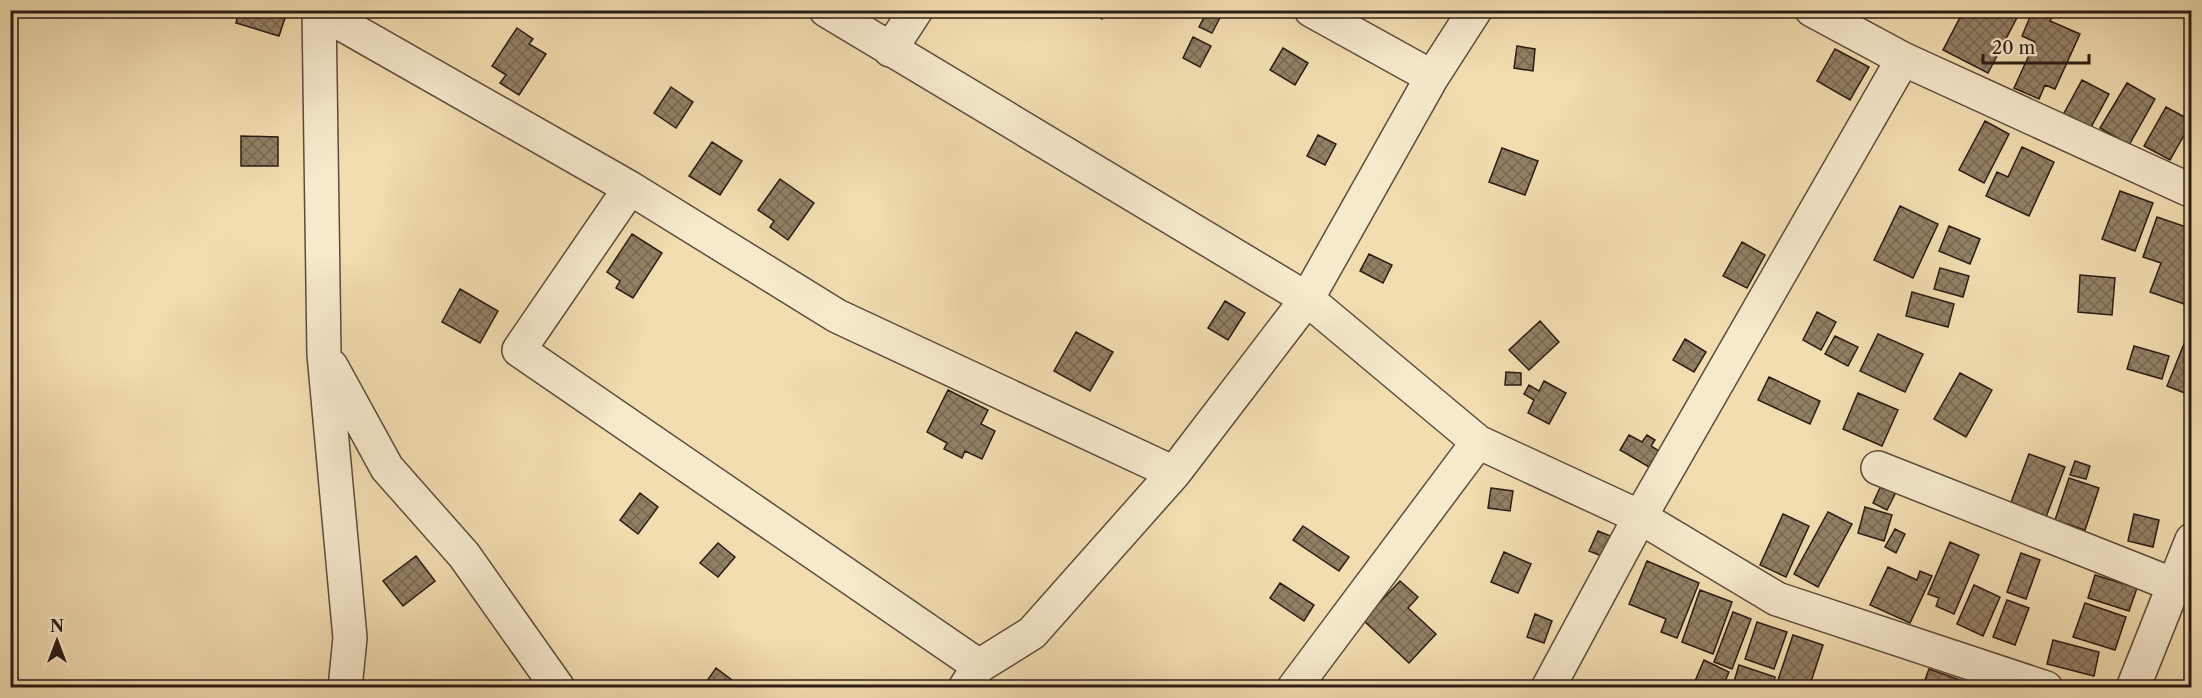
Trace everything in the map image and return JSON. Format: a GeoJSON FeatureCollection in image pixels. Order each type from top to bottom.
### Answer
{"type":"FeatureCollection","features":[{"type":"Feature","properties":{"kind":"street"},"geometry":{"type":"LineString","coordinates":[[826,10],[1307,299],[1478,442],[1640,517],[1777,599],[2046,687]]}},
{"type":"Feature","properties":{"kind":"street"},"geometry":{"type":"LineString","coordinates":[[891,50],[915,10]]}},
{"type":"Feature","properties":{"kind":"street"},"geometry":{"type":"LineString","coordinates":[[1311,10],[1432,77]]}},
{"type":"Feature","properties":{"kind":"street"},"geometry":{"type":"LineString","coordinates":[[630,188],[519,350],[972,677],[1032,633],[1174,473],[1307,299],[1432,77],[1475,10]]}},
{"type":"Feature","properties":{"kind":"street"},"geometry":{"type":"LineString","coordinates":[[1812,10],[1903,59],[2192,191]]}},
{"type":"Feature","properties":{"kind":"street"},"geometry":{"type":"LineString","coordinates":[[319,11],[630,188],[837,316],[1174,473]]}},
{"type":"Feature","properties":{"kind":"street"},"geometry":{"type":"LineString","coordinates":[[319,11],[324,354],[350,638],[345,687]]}},
{"type":"Feature","properties":{"kind":"street"},"geometry":{"type":"LineString","coordinates":[[1548,687],[1640,517],[1903,59]]}},
{"type":"Feature","properties":{"kind":"street"},"geometry":{"type":"LineString","coordinates":[[324,354],[387,468],[464,555],[558,687]]}},
{"type":"Feature","properties":{"kind":"street"},"geometry":{"type":"LineString","coordinates":[[1294,687],[1478,442]]}},
{"type":"Feature","properties":{"kind":"street"},"geometry":{"type":"LineString","coordinates":[[1878,468],[2178,598]]}},
{"type":"Feature","properties":{"kind":"street"},"geometry":{"type":"LineString","coordinates":[[2133,687],[2178,598],[2192,540]]}},
{"type":"Feature","properties":{"kind":"building"},"geometry":{"type":"Polygon","coordinates":[[[239,10],[278,10],[277,12],[286,15],[279,36],[236,23],[239,10]]]}},
{"type":"Feature","properties":{"kind":"building"},"geometry":{"type":"Polygon","coordinates":[[[1086,10],[1107,10],[1102,19],[1086,10]]]}},
{"type":"Feature","properties":{"kind":"building"},"geometry":{"type":"Polygon","coordinates":[[[1208,10],[1224,10],[1212,33],[1199,27],[1208,10]]]}},
{"type":"Feature","properties":{"kind":"building"},"geometry":{"type":"Polygon","coordinates":[[[1964,10],[2021,10],[1988,73],[1943,50],[1964,10]]]}},
{"type":"Feature","properties":{"kind":"building"},"geometry":{"type":"Polygon","coordinates":[[[2033,10],[2040,10],[2053,16],[2050,21],[2080,34],[2055,89],[2045,85],[2039,99],[2014,88],[2035,42],[2022,36],[2033,10]]]}},
{"type":"Feature","properties":{"kind":"building"},"geometry":{"type":"Polygon","coordinates":[[[517,28],[533,39],[529,44],[546,54],[519,95],[500,83],[506,75],[492,66],[517,28]]]}},
{"type":"Feature","properties":{"kind":"building"},"geometry":{"type":"Polygon","coordinates":[[[1193,37],[1211,46],[1200,67],[1183,58],[1193,37]]]}},
{"type":"Feature","properties":{"kind":"building"},"geometry":{"type":"Polygon","coordinates":[[[1517,46],[1535,49],[1533,71],[1514,68],[1517,46]]]}},
{"type":"Feature","properties":{"kind":"building"},"geometry":{"type":"Polygon","coordinates":[[[1283,48],[1308,63],[1295,85],[1270,70],[1283,48]]]}},
{"type":"Feature","properties":{"kind":"building"},"geometry":{"type":"Polygon","coordinates":[[[1835,49],[1869,67],[1850,100],[1817,81],[1835,49]]]}},
{"type":"Feature","properties":{"kind":"building"},"geometry":{"type":"Polygon","coordinates":[[[2082,80],[2109,94],[2090,129],[2063,115],[2082,80]]]}},
{"type":"Feature","properties":{"kind":"building"},"geometry":{"type":"Polygon","coordinates":[[[2127,83],[2155,99],[2129,145],[2100,128],[2127,83]]]}},
{"type":"Feature","properties":{"kind":"building"},"geometry":{"type":"Polygon","coordinates":[[[671,87],[693,102],[676,128],[654,113],[671,87]]]}},
{"type":"Feature","properties":{"kind":"building"},"geometry":{"type":"Polygon","coordinates":[[[2166,107],[2192,121],[2170,160],[2144,146],[2166,107]]]}},
{"type":"Feature","properties":{"kind":"building"},"geometry":{"type":"Polygon","coordinates":[[[1985,121],[2009,134],[1984,183],[1959,170],[1985,121]]]}},
{"type":"Feature","properties":{"kind":"building"},"geometry":{"type":"Polygon","coordinates":[[[1318,135],[1336,144],[1325,165],[1307,156],[1318,135]]]}},
{"type":"Feature","properties":{"kind":"building"},"geometry":{"type":"Polygon","coordinates":[[[241,136],[278,137],[278,166],[241,166],[241,136]]]}},
{"type":"Feature","properties":{"kind":"building"},"geometry":{"type":"Polygon","coordinates":[[[712,142],[742,161],[720,195],[689,176],[712,142]]]}},
{"type":"Feature","properties":{"kind":"building"},"geometry":{"type":"Polygon","coordinates":[[[2022,147],[2054,162],[2029,216],[1986,196],[1997,172],[2008,177],[2022,147]]]}},
{"type":"Feature","properties":{"kind":"building"},"geometry":{"type":"Polygon","coordinates":[[[1502,148],[1538,161],[1525,195],[1489,182],[1502,148]]]}},
{"type":"Feature","properties":{"kind":"building"},"geometry":{"type":"Polygon","coordinates":[[[780,179],[814,203],[788,240],[770,227],[774,221],[758,210],[780,179]]]}},
{"type":"Feature","properties":{"kind":"building"},"geometry":{"type":"Polygon","coordinates":[[[2120,191],[2153,203],[2135,251],[2102,239],[2120,191]]]}},
{"type":"Feature","properties":{"kind":"building"},"geometry":{"type":"Polygon","coordinates":[[[1900,206],[1938,224],[1913,278],[1874,260],[1900,206]]]}},
{"type":"Feature","properties":{"kind":"building"},"geometry":{"type":"Polygon","coordinates":[[[2157,217],[2192,229],[2192,291],[2187,305],[2150,292],[2161,263],[2143,257],[2157,217]]]}},
{"type":"Feature","properties":{"kind":"building"},"geometry":{"type":"Polygon","coordinates":[[[1949,226],[1980,239],[1970,264],[1939,251],[1949,226]]]}},
{"type":"Feature","properties":{"kind":"building"},"geometry":{"type":"Polygon","coordinates":[[[632,234],[662,253],[633,298],[616,288],[620,281],[607,272],[632,234]]]}},
{"type":"Feature","properties":{"kind":"building"},"geometry":{"type":"Polygon","coordinates":[[[1742,242],[1765,255],[1747,288],[1723,276],[1742,242]]]}},
{"type":"Feature","properties":{"kind":"building"},"geometry":{"type":"Polygon","coordinates":[[[1369,254],[1392,265],[1383,283],[1360,271],[1369,254]]]}},
{"type":"Feature","properties":{"kind":"building"},"geometry":{"type":"Polygon","coordinates":[[[1940,268],[1969,276],[1963,297],[1934,289],[1940,268]]]}},
{"type":"Feature","properties":{"kind":"building"},"geometry":{"type":"Polygon","coordinates":[[[2080,275],[2115,278],[2112,315],[2078,312],[2080,275]]]}},
{"type":"Feature","properties":{"kind":"building"},"geometry":{"type":"Polygon","coordinates":[[[460,289],[498,311],[480,343],[442,322],[460,289]]]}},
{"type":"Feature","properties":{"kind":"building"},"geometry":{"type":"Polygon","coordinates":[[[1912,292],[1954,304],[1948,327],[1906,316],[1912,292]]]}},
{"type":"Feature","properties":{"kind":"building"},"geometry":{"type":"Polygon","coordinates":[[[1225,301],[1245,313],[1228,340],[1208,328],[1225,301]]]}},
{"type":"Feature","properties":{"kind":"building"},"geometry":{"type":"Polygon","coordinates":[[[1817,312],[1836,322],[1821,350],[1803,340],[1817,312]]]}},
{"type":"Feature","properties":{"kind":"building"},"geometry":{"type":"Polygon","coordinates":[[[1540,321],[1559,342],[1529,370],[1509,350],[1540,321]]]}},
{"type":"Feature","properties":{"kind":"building"},"geometry":{"type":"Polygon","coordinates":[[[1076,332],[1113,352],[1090,391],[1054,371],[1076,332]]]}},
{"type":"Feature","properties":{"kind":"building"},"geometry":{"type":"Polygon","coordinates":[[[1878,334],[1923,354],[1905,392],[1860,371],[1878,334]]]}},
{"type":"Feature","properties":{"kind":"building"},"geometry":{"type":"Polygon","coordinates":[[[1835,336],[1858,347],[1848,366],[1825,354],[1835,336]]]}},
{"type":"Feature","properties":{"kind":"building"},"geometry":{"type":"Polygon","coordinates":[[[1685,339],[1706,352],[1694,372],[1673,360],[1685,339]]]}},
{"type":"Feature","properties":{"kind":"building"},"geometry":{"type":"Polygon","coordinates":[[[2186,339],[2192,341],[2192,396],[2167,386],[2186,339]]]}},
{"type":"Feature","properties":{"kind":"building"},"geometry":{"type":"Polygon","coordinates":[[[2134,346],[2169,356],[2162,379],[2127,369],[2134,346]]]}},
{"type":"Feature","properties":{"kind":"building"},"geometry":{"type":"Polygon","coordinates":[[[1506,372],[1521,373],[1521,385],[1505,385],[1506,372]]]}},
{"type":"Feature","properties":{"kind":"building"},"geometry":{"type":"Polygon","coordinates":[[[1960,373],[1992,390],[1966,437],[1934,419],[1960,373]]]}},
{"type":"Feature","properties":{"kind":"building"},"geometry":{"type":"Polygon","coordinates":[[[1769,377],[1820,401],[1810,424],[1758,400],[1769,377]]]}},
{"type":"Feature","properties":{"kind":"building"},"geometry":{"type":"Polygon","coordinates":[[[1544,381],[1566,393],[1549,424],[1528,413],[1534,400],[1524,394],[1529,385],[1539,391],[1544,381]]]}},
{"type":"Feature","properties":{"kind":"building"},"geometry":{"type":"Polygon","coordinates":[[[948,390],[988,410],[981,424],[995,431],[982,459],[965,451],[962,458],[944,449],[947,443],[927,432],[948,390]]]}},
{"type":"Feature","properties":{"kind":"building"},"geometry":{"type":"Polygon","coordinates":[[[1858,393],[1898,410],[1882,446],[1843,429],[1858,393]]]}},
{"type":"Feature","properties":{"kind":"building"},"geometry":{"type":"Polygon","coordinates":[[[1629,435],[1642,442],[1647,435],[1655,440],[1651,446],[1659,451],[1649,467],[1620,450],[1629,435]]]}},
{"type":"Feature","properties":{"kind":"building"},"geometry":{"type":"Polygon","coordinates":[[[2029,454],[2065,467],[2046,517],[2010,505],[2029,454]]]}},
{"type":"Feature","properties":{"kind":"building"},"geometry":{"type":"Polygon","coordinates":[[[2075,461],[2090,466],[2086,479],[2070,475],[2075,461]]]}},
{"type":"Feature","properties":{"kind":"building"},"geometry":{"type":"Polygon","coordinates":[[[1885,477],[1900,484],[1887,510],[1873,503],[1885,477]]]}},
{"type":"Feature","properties":{"kind":"building"},"geometry":{"type":"Polygon","coordinates":[[[2069,478],[2099,488],[2085,530],[2055,520],[2069,478]]]}},
{"type":"Feature","properties":{"kind":"building"},"geometry":{"type":"Polygon","coordinates":[[[1491,488],[1513,491],[1510,511],[1488,508],[1491,488]]]}},
{"type":"Feature","properties":{"kind":"building"},"geometry":{"type":"Polygon","coordinates":[[[640,493],[658,507],[638,534],[620,520],[640,493]]]}},
{"type":"Feature","properties":{"kind":"building"},"geometry":{"type":"Polygon","coordinates":[[[1865,507],[1892,515],[1884,541],[1858,533],[1865,507]]]}},
{"type":"Feature","properties":{"kind":"building"},"geometry":{"type":"Polygon","coordinates":[[[1828,512],[1852,524],[1818,587],[1794,574],[1828,512]]]}},
{"type":"Feature","properties":{"kind":"building"},"geometry":{"type":"Polygon","coordinates":[[[1783,514],[1809,526],[1786,577],[1760,565],[1783,514]]]}},
{"type":"Feature","properties":{"kind":"building"},"geometry":{"type":"Polygon","coordinates":[[[2134,514],[2159,520],[2153,547],[2128,541],[2134,514]]]}},
{"type":"Feature","properties":{"kind":"building"},"geometry":{"type":"Polygon","coordinates":[[[1303,526],[1349,557],[1339,571],[1293,540],[1303,526]]]}},
{"type":"Feature","properties":{"kind":"building"},"geometry":{"type":"Polygon","coordinates":[[[1895,529],[1905,534],[1896,553],[1885,547],[1895,529]]]}},
{"type":"Feature","properties":{"kind":"building"},"geometry":{"type":"Polygon","coordinates":[[[1598,531],[1615,538],[1607,558],[1589,551],[1598,531]]]}},
{"type":"Feature","properties":{"kind":"building"},"geometry":{"type":"Polygon","coordinates":[[[1950,542],[1979,555],[1954,614],[1936,606],[1939,598],[1928,594],[1950,542]]]}},
{"type":"Feature","properties":{"kind":"building"},"geometry":{"type":"Polygon","coordinates":[[[718,543],[735,557],[718,577],[700,563],[718,543]]]}},
{"type":"Feature","properties":{"kind":"building"},"geometry":{"type":"Polygon","coordinates":[[[1504,552],[1531,564],[1518,593],[1491,582],[1504,552]]]}},
{"type":"Feature","properties":{"kind":"building"},"geometry":{"type":"Polygon","coordinates":[[[2021,553],[2040,560],[2026,599],[2007,592],[2021,553]]]}},
{"type":"Feature","properties":{"kind":"building"},"geometry":{"type":"Polygon","coordinates":[[[416,556],[435,581],[403,606],[383,581],[416,556]]]}},
{"type":"Feature","properties":{"kind":"building"},"geometry":{"type":"Polygon","coordinates":[[[1647,561],[1699,583],[1677,638],[1661,632],[1666,619],[1629,604],[1647,561]]]}},
{"type":"Feature","properties":{"kind":"building"},"geometry":{"type":"Polygon","coordinates":[[[1888,567],[1917,580],[1920,571],[1932,576],[1910,623],[1870,605],[1888,567]]]}},
{"type":"Feature","properties":{"kind":"building"},"geometry":{"type":"Polygon","coordinates":[[[2095,575],[2137,588],[2129,611],[2088,598],[2095,575]]]}},
{"type":"Feature","properties":{"kind":"building"},"geometry":{"type":"Polygon","coordinates":[[[1400,581],[1418,597],[1408,608],[1436,634],[1409,663],[1363,620],[1400,581]]]}},
{"type":"Feature","properties":{"kind":"building"},"geometry":{"type":"Polygon","coordinates":[[[1280,583],[1314,605],[1304,621],[1270,598],[1280,583]]]}},
{"type":"Feature","properties":{"kind":"building"},"geometry":{"type":"Polygon","coordinates":[[[1974,585],[2000,597],[1983,636],[1957,624],[1974,585]]]}},
{"type":"Feature","properties":{"kind":"building"},"geometry":{"type":"Polygon","coordinates":[[[1700,590],[1732,602],[1713,654],[1682,642],[1700,590]]]}},
{"type":"Feature","properties":{"kind":"building"},"geometry":{"type":"Polygon","coordinates":[[[2007,600],[2029,608],[2015,645],[1993,637],[2007,600]]]}},
{"type":"Feature","properties":{"kind":"building"},"geometry":{"type":"Polygon","coordinates":[[[2085,603],[2126,617],[2115,650],[2073,637],[2085,603]]]}},
{"type":"Feature","properties":{"kind":"building"},"geometry":{"type":"Polygon","coordinates":[[[1733,612],[1751,619],[1732,669],[1714,662],[1733,612]]]}},
{"type":"Feature","properties":{"kind":"building"},"geometry":{"type":"Polygon","coordinates":[[[1535,614],[1552,621],[1544,643],[1527,637],[1535,614]]]}},
{"type":"Feature","properties":{"kind":"building"},"geometry":{"type":"Polygon","coordinates":[[[1757,622],[1787,632],[1774,669],[1745,659],[1757,622]]]}},
{"type":"Feature","properties":{"kind":"building"},"geometry":{"type":"Polygon","coordinates":[[[1793,635],[1823,645],[1809,688],[1778,680],[1793,635]]]}},
{"type":"Feature","properties":{"kind":"building"},"geometry":{"type":"Polygon","coordinates":[[[2053,640],[2099,652],[2094,676],[2047,664],[2053,640]]]}},
{"type":"Feature","properties":{"kind":"building"},"geometry":{"type":"Polygon","coordinates":[[[1704,660],[1729,672],[1722,688],[1692,688],[1704,660]]]}},
{"type":"Feature","properties":{"kind":"building"},"geometry":{"type":"Polygon","coordinates":[[[1739,665],[1775,677],[1772,688],[1732,688],[1739,665]]]}},
{"type":"Feature","properties":{"kind":"building"},"geometry":{"type":"Polygon","coordinates":[[[716,668],[740,686],[739,688],[702,688],[716,668]]]}},
{"type":"Feature","properties":{"kind":"building"},"geometry":{"type":"Polygon","coordinates":[[[1929,669],[1960,680],[1957,688],[1922,688],[1929,669]]]}}]}
